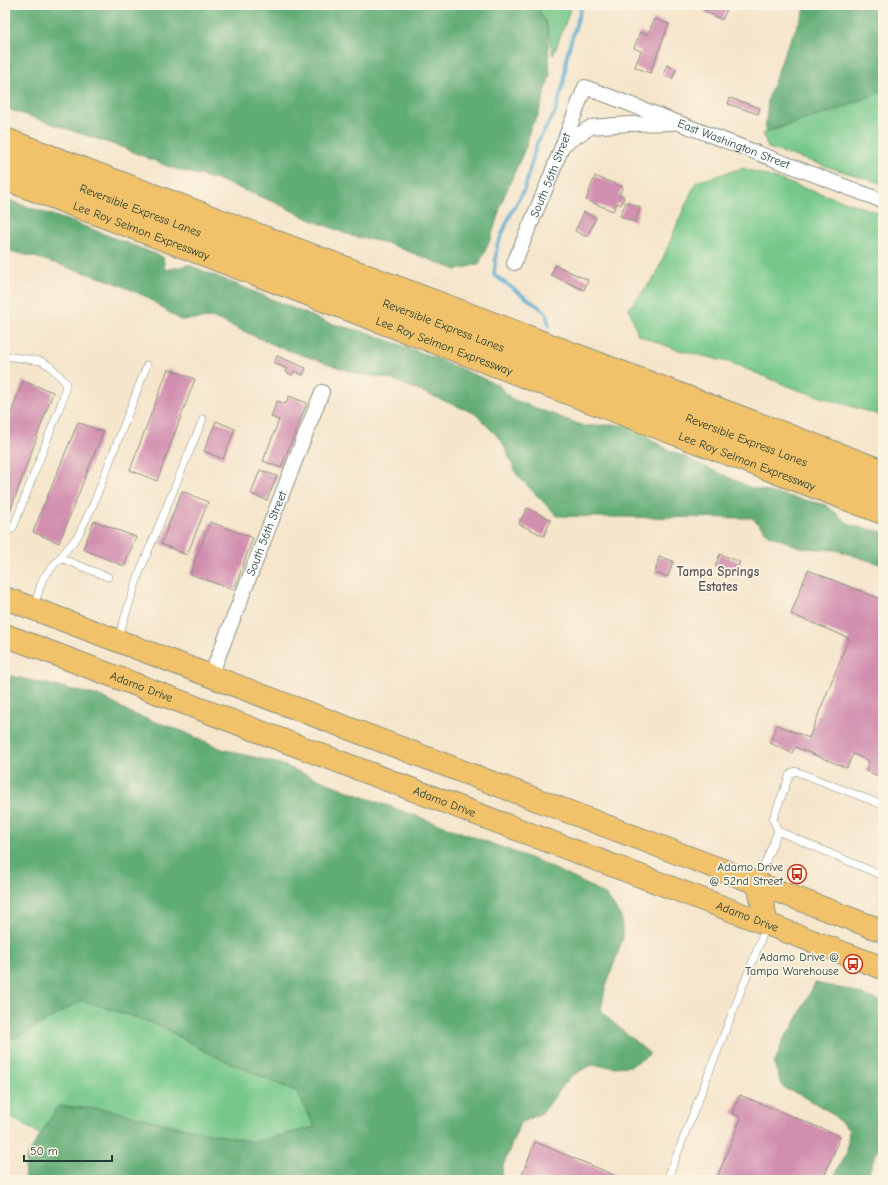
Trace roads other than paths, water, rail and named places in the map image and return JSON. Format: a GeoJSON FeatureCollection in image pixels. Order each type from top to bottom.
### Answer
{"type":"FeatureCollection","features":[{"type":"Feature","properties":{"kind":"main road"},"geometry":{"type":"LineString","coordinates":[[5,139],[883,471]]}},
{"type":"Feature","properties":{"kind":"main road","name":"Reversible Express Lanes"},"geometry":{"type":"LineString","coordinates":[[5,159],[883,492]]}},
{"type":"Feature","properties":{"kind":"main road","name":"Lee Roy Selmon Expressway"},"geometry":{"type":"LineString","coordinates":[[5,179],[883,513]]}},
{"type":"Feature","properties":{"kind":"main road"},"geometry":{"type":"LineString","coordinates":[[7,604],[33,608],[883,931]]}},
{"type":"Feature","properties":{"kind":"main road","name":"Adamo Drive"},"geometry":{"type":"LineString","coordinates":[[5,635],[883,968]]}},
{"type":"Feature","properties":{"kind":"main road"},"geometry":{"type":"LineString","coordinates":[[253,729],[266,696]]}},
{"type":"Feature","properties":{"kind":"main road"},"geometry":{"type":"LineString","coordinates":[[758,883],[768,925]]}},
{"type":"Feature","properties":{"kind":"street","name":"East Washington Street"},"geometry":{"type":"LineString","coordinates":[[585,87],[883,201]]}},
{"type":"Feature","properties":{"kind":"street","name":"South 56th Street"},"geometry":{"type":"LineString","coordinates":[[514,262],[564,144],[585,87]]}},
{"type":"Feature","properties":{"kind":"street"},"geometry":{"type":"LineString","coordinates":[[564,144],[590,127],[628,124],[681,123]]}},
{"type":"Feature","properties":{"kind":"street","name":"South 56th Street"},"geometry":{"type":"LineString","coordinates":[[211,675],[322,392]]}},
{"type":"Feature","properties":{"kind":"lane"},"geometry":{"type":"LineString","coordinates":[[5,356],[41,361],[50,366],[66,383],[61,405],[13,528],[5,534]]}},
{"type":"Feature","properties":{"kind":"lane"},"geometry":{"type":"LineString","coordinates":[[33,608],[43,578],[78,536],[93,505],[147,365]]}},
{"type":"Feature","properties":{"kind":"lane"},"geometry":{"type":"LineString","coordinates":[[117,640],[140,571],[203,419]]}},
{"type":"Feature","properties":{"kind":"lane"},"geometry":{"type":"LineString","coordinates":[[60,558],[108,577]]}},
{"type":"Feature","properties":{"kind":"lane"},"geometry":{"type":"LineString","coordinates":[[758,883],[778,831],[773,819],[790,774],[795,771],[883,805]]}},
{"type":"Feature","properties":{"kind":"lane"},"geometry":{"type":"LineString","coordinates":[[778,831],[883,876]]}},
{"type":"Feature","properties":{"kind":"lane"},"geometry":{"type":"LineString","coordinates":[[667,1180],[768,925]]}},
{"type":"Feature","properties":{"kind":"waterway"},"geometry":{"type":"LineString","coordinates":[[549,326],[546,312],[494,275],[497,246],[511,213],[524,190],[537,143],[555,113],[564,81],[567,55],[582,5]]}},
{"type":"Feature","properties":{"kind":"place","name":"Adamo Drive @ 52nd Street"},"geometry":{"type":"Point","coordinates":[797,874]}},
{"type":"Feature","properties":{"kind":"place","name":"Adamo Drive @ Tampa Warehouse"},"geometry":{"type":"Point","coordinates":[853,964]}},
{"type":"Feature","properties":{"kind":"district","name":"Tampa Springs Estates"},"geometry":{"type":"Point","coordinates":[718,578]}}]}
